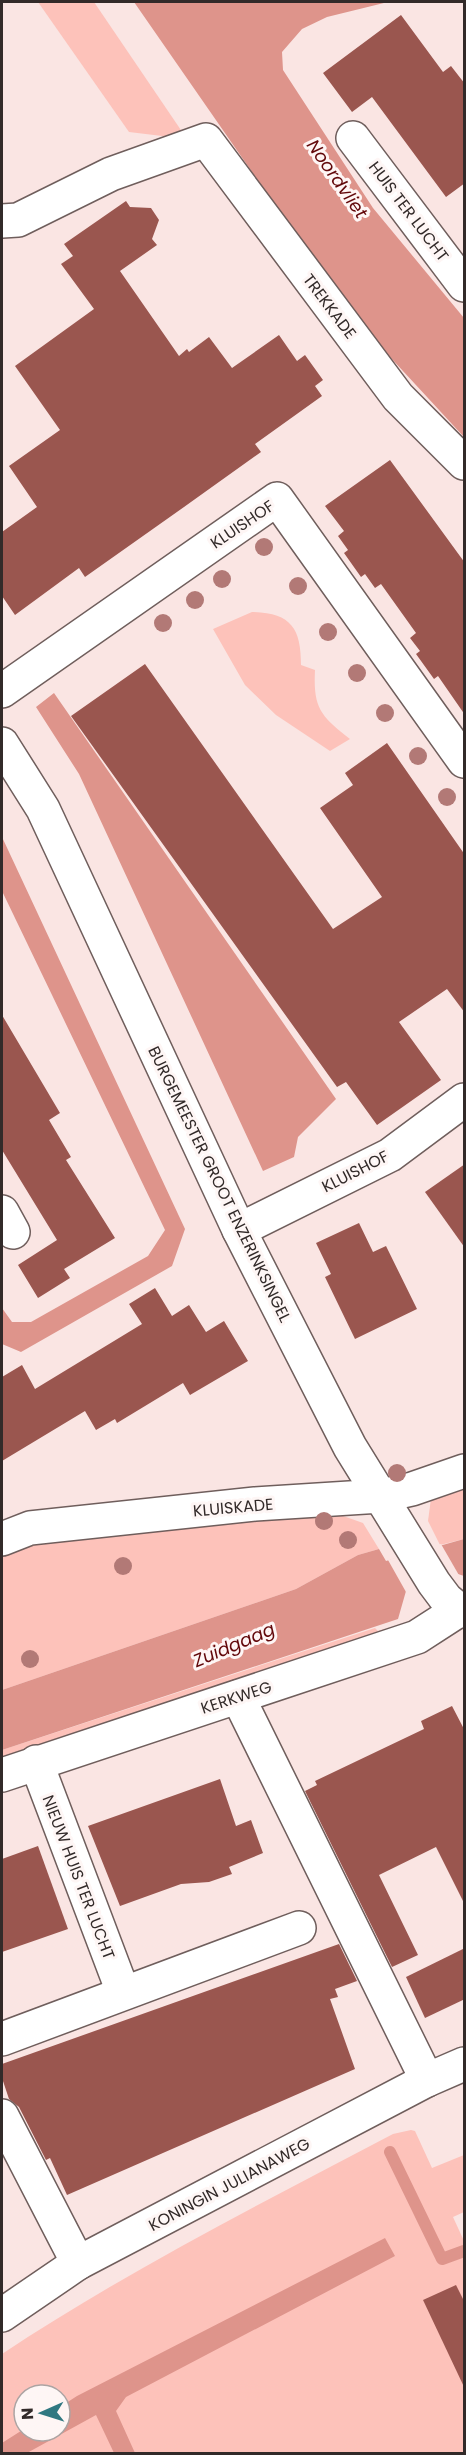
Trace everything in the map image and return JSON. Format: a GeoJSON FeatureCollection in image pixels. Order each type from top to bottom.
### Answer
{"type":"FeatureCollection","features":[{"type":"Feature","properties":{"kind":"street","name":"HUIS TER LUCHT"},"geometry":{"type":"LineString","coordinates":[[353,138],[465,285]]}},
{"type":"Feature","properties":{"kind":"street","name":"TREKKADE"},"geometry":{"type":"LineString","coordinates":[[2,221],[18,220],[111,174],[206,140],[398,398],[465,463]]}},
{"type":"Feature","properties":{"kind":"street","name":"KLUISHOF"},"geometry":{"type":"LineString","coordinates":[[2,691],[278,499],[465,761]]}},
{"type":"Feature","properties":{"kind":"street","name":"BURGEMEESTER GROOT ENZERINKSINGEL"},"geometry":{"type":"LineString","coordinates":[[2,744],[43,809],[239,1230],[350,1447],[434,1583],[446,1599],[462,1611]]}},
{"type":"Feature","properties":{"kind":"street","name":"KLUISHOF"},"geometry":{"type":"LineString","coordinates":[[239,1230],[390,1155],[465,1100]]}},
{"type":"Feature","properties":{"kind":"street","name":"KLUISKADE"},"geometry":{"type":"LineString","coordinates":[[2,1539],[30,1528],[255,1504],[381,1496],[412,1489],[465,1471]]}},
{"type":"Feature","properties":{"kind":"street","name":"KERKWEG"},"geometry":{"type":"LineString","coordinates":[[2,1775],[417,1637],[462,1611]]}},
{"type":"Feature","properties":{"kind":"street"},"geometry":{"type":"LineString","coordinates":[[238,1697],[427,2080]]}},
{"type":"Feature","properties":{"kind":"street","name":"NIEUW HUIS TER LUCHT"},"geometry":{"type":"LineString","coordinates":[[36,1762],[123,1992]]}},
{"type":"Feature","properties":{"kind":"street"},"geometry":{"type":"LineString","coordinates":[[2,2039],[299,1928]]}},
{"type":"Feature","properties":{"kind":"street","name":"KONINGIN JULIANAWEG"},"geometry":{"type":"LineString","coordinates":[[2,2315],[78,2263],[427,2080],[465,2064]]}},
{"type":"Feature","properties":{"kind":"street"},"geometry":{"type":"LineString","coordinates":[[2,2116],[78,2263]]}},
{"type":"Feature","properties":{"kind":"shaded area"},"geometry":{"type":"Polygon","coordinates":[[[38,2],[94,2],[187,139],[129,132],[38,2]]]}},
{"type":"Feature","properties":{"kind":"shaded area"},"geometry":{"type":"Polygon","coordinates":[[[252,612],[285,619],[291,625],[299,641],[301,665],[315,670],[316,694],[321,710],[332,724],[350,739],[330,751],[276,715],[245,685],[213,629],[252,612]]]}},
{"type":"Feature","properties":{"kind":"shaded area"},"geometry":{"type":"Polygon","coordinates":[[[464,1478],[464,1539],[440,1545],[428,1521],[432,1491],[464,1478]]]}},
{"type":"Feature","properties":{"kind":"shaded area"},"geometry":{"type":"Polygon","coordinates":[[[329,1511],[363,1523],[379,1549],[358,1555],[296,1589],[2,1690],[2,1552],[24,1541],[329,1511]]]}},
{"type":"Feature","properties":{"kind":"shaded area"},"geometry":{"type":"Polygon","coordinates":[[[375,1628],[378,1631],[385,1629],[386,1634],[2,1759],[2,1750],[375,1628]]]}},
{"type":"Feature","properties":{"kind":"shaded area"},"geometry":{"type":"Polygon","coordinates":[[[415,2131],[432,2168],[464,2155],[464,2212],[453,2217],[464,2241],[464,2453],[2,2454],[2,2354],[97,2294],[244,2212],[393,2134],[415,2131]]]}},
{"type":"Feature","properties":{"kind":"water","name":"Noordvliet"},"geometry":{"type":"Polygon","coordinates":[[[134,2],[388,2],[327,17],[302,29],[282,52],[283,70],[373,208],[464,318],[464,437],[366,331],[309,254],[134,2]]]}},
{"type":"Feature","properties":{"kind":"water"},"geometry":{"type":"Polygon","coordinates":[[[54,693],[336,1099],[298,1137],[294,1157],[263,1171],[79,774],[36,707],[54,693]]]}},
{"type":"Feature","properties":{"kind":"water"},"geometry":{"type":"Polygon","coordinates":[[[2,837],[185,1229],[172,1266],[21,1352],[2,1344],[2,1308],[12,1322],[31,1322],[148,1256],[165,1230],[2,891],[2,837]]]}},
{"type":"Feature","properties":{"kind":"water","name":"Zuidgaag"},"geometry":{"type":"Polygon","coordinates":[[[464,1539],[464,1576],[455,1573],[406,1591],[398,1619],[2,1750],[2,1690],[296,1589],[358,1555],[379,1549],[386,1561],[464,1539]]]}},
{"type":"Feature","properties":{"kind":"water"},"geometry":{"type":"Polygon","coordinates":[[[385,2238],[395,2256],[126,2397],[116,2411],[135,2453],[114,2453],[96,2415],[72,2428],[72,2399],[385,2238]]]}},
{"type":"Feature","properties":{"kind":"water"},"geometry":{"type":"Polygon","coordinates":[[[12,2437],[12,2443],[45,2443],[27,2453],[2,2453],[2,2443],[12,2437]]]}},
{"type":"Feature","properties":{"kind":"pier"},"geometry":{"type":"Polygon","coordinates":[[[441,1544],[460,1577],[406,1592],[388,1560],[441,1544]]]}},
{"type":"Feature","properties":{"kind":"building"},"geometry":{"type":"Polygon","coordinates":[[[401,15],[443,72],[451,66],[465,84],[465,183],[446,197],[372,97],[352,112],[323,73],[401,15]]]}},
{"type":"Feature","properties":{"kind":"building"},"geometry":{"type":"Polygon","coordinates":[[[126,201],[130,207],[151,208],[159,220],[152,239],[157,245],[120,271],[179,356],[187,349],[189,352],[209,337],[232,368],[279,335],[297,361],[305,355],[323,380],[315,386],[322,396],[255,444],[261,452],[184,507],[85,577],[79,568],[15,615],[2,596],[2,532],[37,507],[9,466],[60,430],[15,366],[94,309],[61,264],[73,256],[64,244],[126,201]]]}},
{"type":"Feature","properties":{"kind":"building"},"geometry":{"type":"Polygon","coordinates":[[[390,460],[465,563],[465,715],[438,676],[434,679],[416,654],[420,651],[410,638],[416,633],[381,584],[375,588],[365,574],[361,577],[344,553],[348,550],[338,536],[344,531],[325,506],[390,460]]]}},
{"type":"Feature","properties":{"kind":"building"},"geometry":{"type":"Polygon","coordinates":[[[145,664],[333,929],[382,897],[320,808],[353,785],[345,773],[387,743],[465,855],[465,1013],[447,989],[399,1022],[441,1080],[377,1125],[346,1082],[337,1087],[71,716],[145,664]]]}},
{"type":"Feature","properties":{"kind":"building"},"geometry":{"type":"Polygon","coordinates":[[[2,1015],[60,1113],[49,1120],[71,1157],[66,1160],[115,1238],[64,1269],[70,1278],[38,1298],[18,1265],[57,1240],[2,1150],[2,1015]]]}},
{"type":"Feature","properties":{"kind":"building"},"geometry":{"type":"Polygon","coordinates":[[[465,1164],[465,1248],[425,1192],[465,1164]]]}},
{"type":"Feature","properties":{"kind":"building"},"geometry":{"type":"Polygon","coordinates":[[[359,1223],[373,1252],[386,1246],[417,1309],[355,1339],[325,1277],[331,1274],[316,1243],[359,1223]]]}},
{"type":"Feature","properties":{"kind":"building"},"geometry":{"type":"Polygon","coordinates":[[[155,1288],[172,1316],[189,1305],[206,1332],[224,1321],[248,1361],[190,1395],[183,1383],[117,1423],[115,1419],[96,1430],[85,1411],[2,1461],[2,1377],[22,1365],[35,1389],[142,1324],[129,1304],[155,1288]]]}},
{"type":"Feature","properties":{"kind":"building"},"geometry":{"type":"Polygon","coordinates":[[[452,1706],[465,1731],[465,1905],[436,1847],[379,1875],[418,1955],[392,1967],[305,1791],[317,1785],[315,1781],[424,1729],[421,1721],[452,1706]]]}},
{"type":"Feature","properties":{"kind":"building"},"geometry":{"type":"Polygon","coordinates":[[[220,1779],[236,1826],[251,1820],[263,1853],[229,1867],[232,1874],[209,1882],[181,1884],[120,1906],[88,1826],[220,1779]]]}},
{"type":"Feature","properties":{"kind":"building"},"geometry":{"type":"Polygon","coordinates":[[[38,1846],[68,1929],[2,1952],[2,1859],[38,1846]]]}},
{"type":"Feature","properties":{"kind":"building"},"geometry":{"type":"Polygon","coordinates":[[[339,1944],[357,1981],[335,1989],[338,1997],[330,1999],[355,2069],[67,2195],[50,2158],[46,2160],[19,2107],[9,2099],[2,2078],[2,2064],[339,1944]]]}},
{"type":"Feature","properties":{"kind":"building"},"geometry":{"type":"Polygon","coordinates":[[[465,1948],[465,1999],[425,2018],[406,1977],[465,1948]]]}},
{"type":"Feature","properties":{"kind":"building"},"geometry":{"type":"Polygon","coordinates":[[[456,2285],[465,2303],[465,2389],[423,2300],[456,2285]]]}},
{"type":"Feature","properties":{"kind":"waterway"},"geometry":{"type":"LineString","coordinates":[[390,2152],[442,2259],[464,2251]]}}]}
